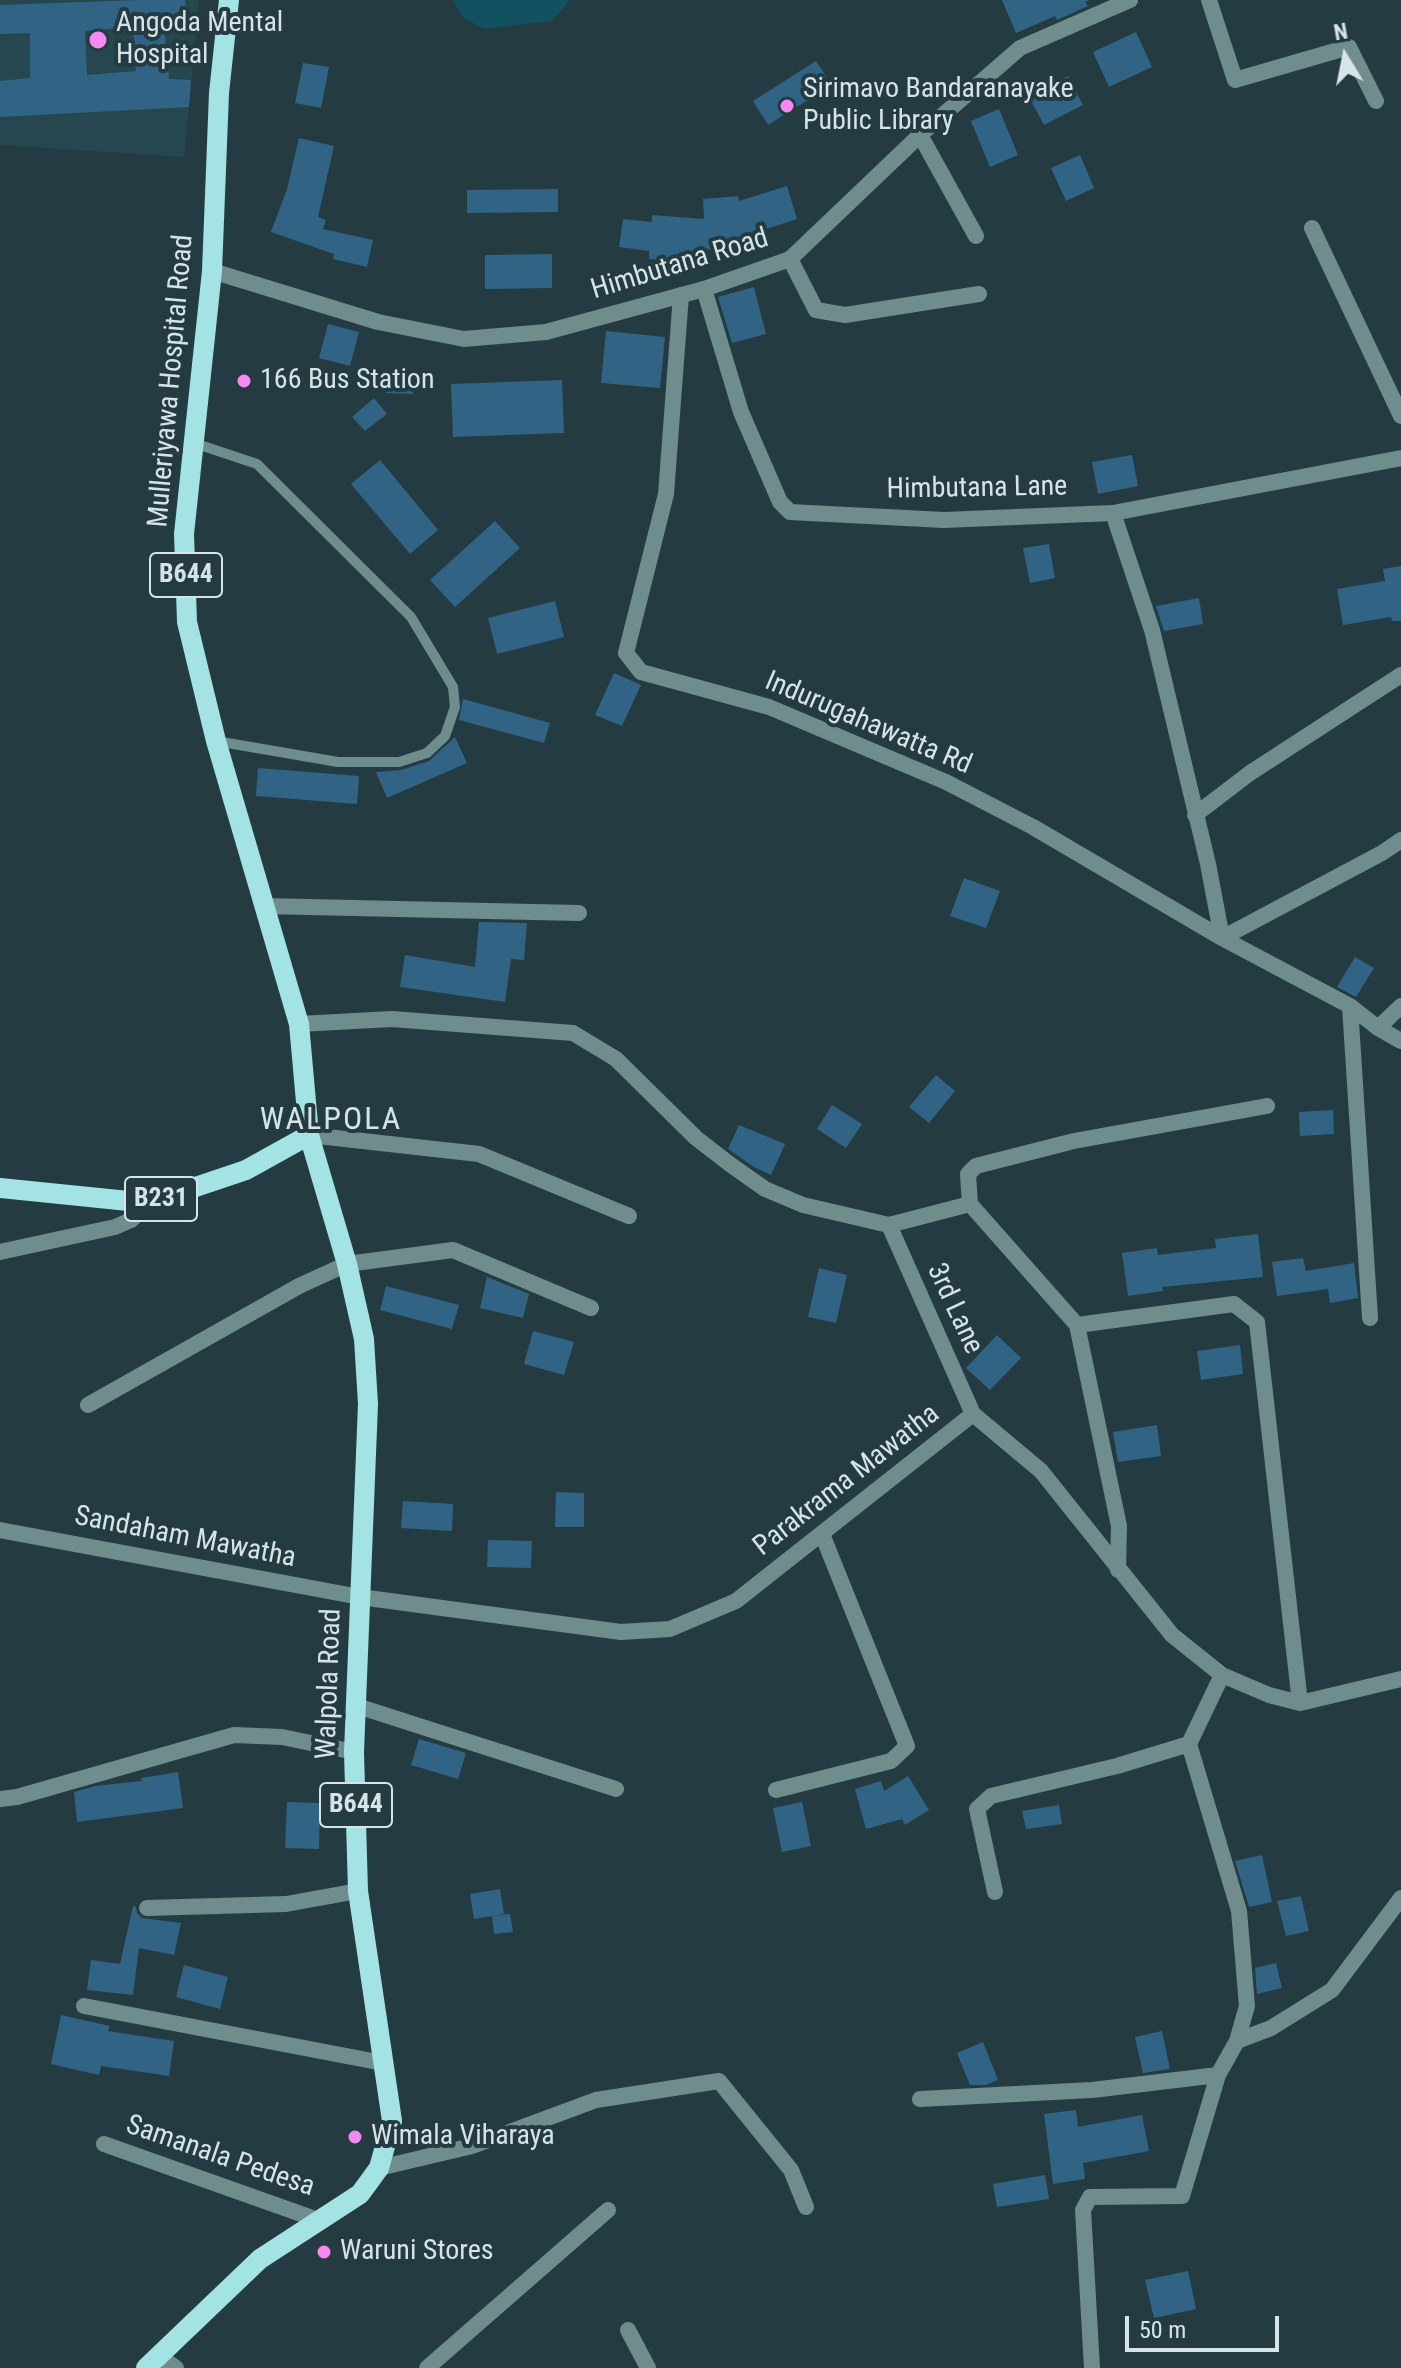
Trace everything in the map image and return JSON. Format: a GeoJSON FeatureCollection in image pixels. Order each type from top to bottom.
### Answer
{"type":"FeatureCollection","features":[{"type":"Feature","properties":{"kind":"main road","name":"Mulleriyawa Hospital Road"},"geometry":{"type":"LineString","coordinates":[[229,0],[219,93],[212,271],[184,534],[187,622],[216,741],[299,1024],[309,1135]]}},
{"type":"Feature","properties":{"kind":"main road","name":"B231"},"geometry":{"type":"LineString","coordinates":[[0,1188],[148,1203],[246,1170],[309,1135]]}},
{"type":"Feature","properties":{"kind":"main road","name":"Walpola Road"},"geometry":{"type":"LineString","coordinates":[[152,2362],[260,2259],[360,2194],[379,2168],[392,2121],[358,1891],[354,1752],[368,1404],[364,1339],[347,1264],[309,1135]]}},
{"type":"Feature","properties":{"kind":"street","name":"Himbutana Road"},"geometry":{"type":"LineString","coordinates":[[212,271],[378,322],[464,339],[546,332],[704,289],[790,259],[920,135],[1020,48],[1130,0]]}},
{"type":"Feature","properties":{"kind":"street"},"geometry":{"type":"LineString","coordinates":[[1209,0],[1235,80],[1349,47],[1376,101]]}},
{"type":"Feature","properties":{"kind":"street"},"geometry":{"type":"LineString","coordinates":[[920,135],[976,236]]}},
{"type":"Feature","properties":{"kind":"street"},"geometry":{"type":"LineString","coordinates":[[1312,228],[1401,416]]}},
{"type":"Feature","properties":{"kind":"street"},"geometry":{"type":"LineString","coordinates":[[790,259],[816,310],[845,315],[979,294]]}},
{"type":"Feature","properties":{"kind":"street","name":"Himbutana Lane"},"geometry":{"type":"LineString","coordinates":[[704,289],[741,412],[780,502],[790,512],[944,520],[1113,513],[1401,458]]}},
{"type":"Feature","properties":{"kind":"street","name":"Indurugahawatta Rd"},"geometry":{"type":"LineString","coordinates":[[681,295],[666,494],[626,653],[641,672],[769,707],[946,782],[1033,827],[1222,938],[1350,1006],[1401,1041]]}},
{"type":"Feature","properties":{"kind":"street"},"geometry":{"type":"LineString","coordinates":[[1113,513],[1152,630],[1208,864],[1222,938],[1401,840]]}},
{"type":"Feature","properties":{"kind":"street"},"geometry":{"type":"LineString","coordinates":[[1195,815],[1250,773],[1401,675]]}},
{"type":"Feature","properties":{"kind":"street"},"geometry":{"type":"LineString","coordinates":[[263,906],[579,913]]}},
{"type":"Feature","properties":{"kind":"street"},"geometry":{"type":"LineString","coordinates":[[1350,1006],[1370,1318]]}},
{"type":"Feature","properties":{"kind":"street"},"geometry":{"type":"LineString","coordinates":[[1378,1028],[1401,1006]]}},
{"type":"Feature","properties":{"kind":"street"},"geometry":{"type":"LineString","coordinates":[[299,1024],[392,1019],[573,1033],[616,1059],[696,1138],[765,1189],[803,1205],[889,1225],[970,1204]]}},
{"type":"Feature","properties":{"kind":"street"},"geometry":{"type":"LineString","coordinates":[[1118,1570],[1119,1526],[1077,1325],[970,1204],[968,1174],[976,1166],[1074,1141],[1267,1106]]}},
{"type":"Feature","properties":{"kind":"street"},"geometry":{"type":"LineString","coordinates":[[309,1135],[479,1154],[629,1216]]}},
{"type":"Feature","properties":{"kind":"street"},"geometry":{"type":"LineString","coordinates":[[0,1252],[115,1227],[131,1220],[148,1203]]}},
{"type":"Feature","properties":{"kind":"street","name":"3rd Lane"},"geometry":{"type":"LineString","coordinates":[[889,1225],[973,1414]]}},
{"type":"Feature","properties":{"kind":"street"},"geometry":{"type":"LineString","coordinates":[[88,1405],[299,1286],[347,1264],[453,1250],[591,1308]]}},
{"type":"Feature","properties":{"kind":"street"},"geometry":{"type":"LineString","coordinates":[[1077,1325],[1234,1304],[1257,1322],[1300,1703]]}},
{"type":"Feature","properties":{"kind":"street","name":"Parakrama Mawatha"},"geometry":{"type":"LineString","coordinates":[[360,1597],[621,1632],[670,1629],[736,1601],[973,1414],[1041,1471],[1172,1635],[1222,1675],[1269,1695],[1300,1703],[1401,1679]]}},
{"type":"Feature","properties":{"kind":"street","name":"Sandaham Mawatha"},"geometry":{"type":"LineString","coordinates":[[0,1530],[360,1597]]}},
{"type":"Feature","properties":{"kind":"street"},"geometry":{"type":"LineString","coordinates":[[776,1790],[891,1761],[907,1746],[822,1534]]}},
{"type":"Feature","properties":{"kind":"street"},"geometry":{"type":"LineString","coordinates":[[1092,2368],[1083,2210],[1090,2197],[1182,2196],[1218,2075],[1237,2041],[1247,2006],[1239,1911],[1189,1744],[1222,1675]]}},
{"type":"Feature","properties":{"kind":"street"},"geometry":{"type":"LineString","coordinates":[[357,1706],[616,1789]]}},
{"type":"Feature","properties":{"kind":"street"},"geometry":{"type":"LineString","coordinates":[[0,1799],[17,1797],[234,1735],[282,1737],[354,1752]]}},
{"type":"Feature","properties":{"kind":"street"},"geometry":{"type":"LineString","coordinates":[[995,1892],[977,1809],[991,1796],[1117,1766],[1189,1744]]}},
{"type":"Feature","properties":{"kind":"street"},"geometry":{"type":"LineString","coordinates":[[147,1908],[286,1904],[358,1891]]}},
{"type":"Feature","properties":{"kind":"street"},"geometry":{"type":"LineString","coordinates":[[1237,2041],[1271,2028],[1332,1990],[1401,1898]]}},
{"type":"Feature","properties":{"kind":"street"},"geometry":{"type":"LineString","coordinates":[[84,2006],[383,2063]]}},
{"type":"Feature","properties":{"kind":"street"},"geometry":{"type":"LineString","coordinates":[[920,2099],[1092,2090],[1218,2075]]}},
{"type":"Feature","properties":{"kind":"street"},"geometry":{"type":"LineString","coordinates":[[379,2168],[472,2146],[596,2100],[719,2081],[791,2170],[806,2207]]}},
{"type":"Feature","properties":{"kind":"street","name":"Samanala Pedesa"},"geometry":{"type":"LineString","coordinates":[[104,2144],[318,2220]]}},
{"type":"Feature","properties":{"kind":"street"},"geometry":{"type":"LineString","coordinates":[[427,2368],[608,2210]]}},
{"type":"Feature","properties":{"kind":"street"},"geometry":{"type":"LineString","coordinates":[[628,2330],[648,2368]]}},
{"type":"Feature","properties":{"kind":"street"},"geometry":{"type":"LineString","coordinates":[[152,2362],[176,2368]]}},
{"type":"Feature","properties":{"kind":"lane"},"geometry":{"type":"LineString","coordinates":[[194,443],[257,464],[411,617],[453,687],[455,707],[445,736],[427,753],[399,762],[338,762],[216,741]]}},
{"type":"Feature","properties":{"kind":"shaded area","name":"Angoda Mental Hospital"},"geometry":{"type":"Polygon","coordinates":[[[0,0],[199,0],[184,157],[0,145],[0,0]]]}},
{"type":"Feature","properties":{"kind":"shaded area"},"geometry":{"type":"Polygon","coordinates":[[[453,0],[570,0],[552,21],[484,29],[462,17],[453,0]]]}},
{"type":"Feature","properties":{"kind":"building"},"geometry":{"type":"Polygon","coordinates":[[[185,0],[188,24],[164,27],[169,79],[191,80],[189,107],[0,117],[0,81],[30,78],[30,33],[0,34],[0,5],[185,0]],[[133,27],[85,31],[87,75],[136,71],[133,27]]]}},
{"type":"Feature","properties":{"kind":"building"},"geometry":{"type":"Polygon","coordinates":[[[1002,0],[1089,0],[1085,2],[1088,6],[1016,33],[1002,0]]]}},
{"type":"Feature","properties":{"kind":"building"},"geometry":{"type":"Polygon","coordinates":[[[1136,32],[1152,67],[1109,87],[1093,52],[1136,32]]]}},
{"type":"Feature","properties":{"kind":"building"},"geometry":{"type":"Polygon","coordinates":[[[816,61],[832,85],[768,125],[753,101],[816,61]]]}},
{"type":"Feature","properties":{"kind":"building"},"geometry":{"type":"Polygon","coordinates":[[[303,63],[329,67],[321,108],[295,103],[303,63]]]}},
{"type":"Feature","properties":{"kind":"building"},"geometry":{"type":"Polygon","coordinates":[[[1068,76],[1083,105],[1044,125],[1029,97],[1068,76]]]}},
{"type":"Feature","properties":{"kind":"building"},"geometry":{"type":"Polygon","coordinates":[[[999,109],[1018,155],[990,167],[971,121],[999,109]]]}},
{"type":"Feature","properties":{"kind":"building"},"geometry":{"type":"Polygon","coordinates":[[[299,138],[334,146],[318,217],[326,220],[323,229],[373,240],[367,267],[333,259],[334,254],[271,232],[287,189],[299,138]]]}},
{"type":"Feature","properties":{"kind":"building"},"geometry":{"type":"Polygon","coordinates":[[[1080,155],[1094,188],[1066,201],[1051,168],[1080,155]]]}},
{"type":"Feature","properties":{"kind":"building"},"geometry":{"type":"Polygon","coordinates":[[[787,186],[797,219],[741,237],[742,247],[691,251],[690,263],[649,259],[649,251],[619,247],[623,219],[652,222],[652,215],[704,219],[703,199],[738,196],[739,201],[787,186]]]}},
{"type":"Feature","properties":{"kind":"building"},"geometry":{"type":"Polygon","coordinates":[[[558,189],[558,212],[467,213],[467,190],[558,189]]]}},
{"type":"Feature","properties":{"kind":"building"},"geometry":{"type":"Polygon","coordinates":[[[552,254],[552,288],[485,289],[485,255],[552,254]]]}},
{"type":"Feature","properties":{"kind":"building"},"geometry":{"type":"Polygon","coordinates":[[[754,287],[766,334],[732,343],[718,297],[754,287]]]}},
{"type":"Feature","properties":{"kind":"building"},"geometry":{"type":"Polygon","coordinates":[[[328,324],[359,332],[350,366],[319,358],[328,324]]]}},
{"type":"Feature","properties":{"kind":"building"},"geometry":{"type":"Polygon","coordinates":[[[606,331],[665,337],[660,388],[601,383],[606,331]]]}},
{"type":"Feature","properties":{"kind":"building"},"geometry":{"type":"Polygon","coordinates":[[[387,373],[413,374],[413,394],[386,393],[387,373]]]}},
{"type":"Feature","properties":{"kind":"building"},"geometry":{"type":"Polygon","coordinates":[[[562,380],[564,433],[453,437],[451,384],[562,380]]]}},
{"type":"Feature","properties":{"kind":"building"},"geometry":{"type":"Polygon","coordinates":[[[374,398],[387,414],[365,431],[352,417],[374,398]]]}},
{"type":"Feature","properties":{"kind":"building"},"geometry":{"type":"Polygon","coordinates":[[[1132,455],[1138,486],[1098,494],[1092,462],[1132,455]]]}},
{"type":"Feature","properties":{"kind":"building"},"geometry":{"type":"Polygon","coordinates":[[[380,460],[438,530],[410,554],[351,484],[380,460]]]}},
{"type":"Feature","properties":{"kind":"building"},"geometry":{"type":"Polygon","coordinates":[[[495,521],[520,548],[455,607],[430,580],[495,521]]]}},
{"type":"Feature","properties":{"kind":"building"},"geometry":{"type":"Polygon","coordinates":[[[1049,544],[1055,578],[1030,583],[1023,548],[1049,544]]]}},
{"type":"Feature","properties":{"kind":"building"},"geometry":{"type":"Polygon","coordinates":[[[1401,566],[1401,621],[1392,621],[1391,617],[1343,625],[1337,589],[1385,581],[1383,569],[1401,566]]]}},
{"type":"Feature","properties":{"kind":"building"},"geometry":{"type":"Polygon","coordinates":[[[1199,598],[1203,624],[1164,631],[1156,606],[1199,598]]]}},
{"type":"Feature","properties":{"kind":"building"},"geometry":{"type":"Polygon","coordinates":[[[555,601],[564,637],[497,654],[488,618],[555,601]]]}},
{"type":"Feature","properties":{"kind":"building"},"geometry":{"type":"Polygon","coordinates":[[[614,673],[641,685],[622,726],[595,715],[614,673]]]}},
{"type":"Feature","properties":{"kind":"building"},"geometry":{"type":"Polygon","coordinates":[[[463,699],[550,723],[544,743],[459,720],[463,699]]]}},
{"type":"Feature","properties":{"kind":"building"},"geometry":{"type":"Polygon","coordinates":[[[455,737],[467,763],[387,798],[376,772],[401,770],[429,761],[455,737]]]}},
{"type":"Feature","properties":{"kind":"building"},"geometry":{"type":"Polygon","coordinates":[[[258,768],[359,776],[357,804],[256,796],[258,768]]]}},
{"type":"Feature","properties":{"kind":"building"},"geometry":{"type":"Polygon","coordinates":[[[964,878],[1000,891],[986,928],[950,916],[964,878]]]}},
{"type":"Feature","properties":{"kind":"building"},"geometry":{"type":"Polygon","coordinates":[[[479,922],[527,923],[524,960],[511,959],[505,1002],[400,987],[405,955],[475,967],[479,922]]]}},
{"type":"Feature","properties":{"kind":"building"},"geometry":{"type":"Polygon","coordinates":[[[1355,957],[1374,968],[1356,997],[1337,987],[1355,957]]]}},
{"type":"Feature","properties":{"kind":"building"},"geometry":{"type":"Polygon","coordinates":[[[936,1075],[955,1091],[929,1123],[909,1107],[936,1075]]]}},
{"type":"Feature","properties":{"kind":"building"},"geometry":{"type":"Polygon","coordinates":[[[832,1105],[862,1124],[846,1148],[817,1129],[832,1105]]]}},
{"type":"Feature","properties":{"kind":"building"},"geometry":{"type":"Polygon","coordinates":[[[1333,1110],[1334,1134],[1300,1136],[1299,1112],[1333,1110]]]}},
{"type":"Feature","properties":{"kind":"building"},"geometry":{"type":"Polygon","coordinates":[[[739,1125],[785,1144],[771,1175],[728,1149],[739,1125]]]}},
{"type":"Feature","properties":{"kind":"building"},"geometry":{"type":"Polygon","coordinates":[[[1258,1234],[1263,1277],[1162,1287],[1163,1291],[1128,1296],[1122,1253],[1157,1248],[1158,1255],[1216,1248],[1215,1239],[1258,1234]]]}},
{"type":"Feature","properties":{"kind":"building"},"geometry":{"type":"Polygon","coordinates":[[[1303,1258],[1306,1271],[1354,1263],[1358,1298],[1330,1303],[1328,1289],[1277,1296],[1272,1262],[1303,1258]]]}},
{"type":"Feature","properties":{"kind":"building"},"geometry":{"type":"Polygon","coordinates":[[[819,1268],[847,1275],[836,1323],[808,1317],[819,1268]]]}},
{"type":"Feature","properties":{"kind":"building"},"geometry":{"type":"Polygon","coordinates":[[[487,1277],[529,1294],[523,1318],[480,1308],[487,1277]]]}},
{"type":"Feature","properties":{"kind":"building"},"geometry":{"type":"Polygon","coordinates":[[[386,1286],[459,1305],[452,1329],[380,1310],[386,1286]]]}},
{"type":"Feature","properties":{"kind":"building"},"geometry":{"type":"Polygon","coordinates":[[[533,1331],[574,1342],[564,1375],[524,1364],[533,1331]]]}},
{"type":"Feature","properties":{"kind":"building"},"geometry":{"type":"Polygon","coordinates":[[[997,1335],[1021,1358],[990,1390],[966,1368],[997,1335]]]}},
{"type":"Feature","properties":{"kind":"building"},"geometry":{"type":"Polygon","coordinates":[[[1240,1345],[1243,1374],[1201,1380],[1197,1351],[1240,1345]]]}},
{"type":"Feature","properties":{"kind":"building"},"geometry":{"type":"Polygon","coordinates":[[[1157,1425],[1161,1456],[1118,1462],[1113,1432],[1157,1425]]]}},
{"type":"Feature","properties":{"kind":"building"},"geometry":{"type":"Polygon","coordinates":[[[556,1492],[584,1493],[584,1527],[555,1527],[556,1492]]]}},
{"type":"Feature","properties":{"kind":"building"},"geometry":{"type":"Polygon","coordinates":[[[403,1501],[453,1504],[452,1531],[401,1528],[403,1501]]]}},
{"type":"Feature","properties":{"kind":"building"},"geometry":{"type":"Polygon","coordinates":[[[488,1540],[532,1541],[531,1568],[487,1567],[488,1540]]]}},
{"type":"Feature","properties":{"kind":"building"},"geometry":{"type":"Polygon","coordinates":[[[419,1739],[466,1753],[458,1779],[411,1765],[419,1739]]]}},
{"type":"Feature","properties":{"kind":"building"},"geometry":{"type":"Polygon","coordinates":[[[178,1772],[183,1808],[77,1822],[74,1792],[178,1772]]]}},
{"type":"Feature","properties":{"kind":"building"},"geometry":{"type":"Polygon","coordinates":[[[908,1776],[929,1810],[905,1825],[902,1819],[866,1829],[855,1789],[881,1781],[884,1791],[908,1776]]]}},
{"type":"Feature","properties":{"kind":"building"},"geometry":{"type":"Polygon","coordinates":[[[287,1802],[320,1803],[319,1849],[285,1848],[287,1802]]]}},
{"type":"Feature","properties":{"kind":"building"},"geometry":{"type":"Polygon","coordinates":[[[802,1802],[811,1846],[782,1852],[773,1808],[802,1802]]]}},
{"type":"Feature","properties":{"kind":"building"},"geometry":{"type":"Polygon","coordinates":[[[1059,1805],[1062,1824],[1026,1829],[1022,1811],[1059,1805]]]}},
{"type":"Feature","properties":{"kind":"building"},"geometry":{"type":"Polygon","coordinates":[[[1262,1855],[1272,1902],[1249,1907],[1235,1861],[1262,1855]]]}},
{"type":"Feature","properties":{"kind":"building"},"geometry":{"type":"Polygon","coordinates":[[[500,1889],[504,1914],[474,1919],[470,1894],[500,1889]]]}},
{"type":"Feature","properties":{"kind":"building"},"geometry":{"type":"Polygon","coordinates":[[[1301,1896],[1309,1931],[1286,1936],[1277,1901],[1301,1896]]]}},
{"type":"Feature","properties":{"kind":"building"},"geometry":{"type":"Polygon","coordinates":[[[133,1906],[142,1918],[181,1923],[174,1955],[139,1948],[133,1995],[87,1990],[91,1960],[120,1964],[133,1906]]]}},
{"type":"Feature","properties":{"kind":"building"},"geometry":{"type":"Polygon","coordinates":[[[510,1914],[513,1932],[494,1934],[492,1916],[510,1914]]]}},
{"type":"Feature","properties":{"kind":"building"},"geometry":{"type":"Polygon","coordinates":[[[1276,1963],[1282,1988],[1257,1994],[1255,1968],[1276,1963]]]}},
{"type":"Feature","properties":{"kind":"building"},"geometry":{"type":"Polygon","coordinates":[[[184,1965],[228,1977],[220,2009],[176,1997],[184,1965]]]}},
{"type":"Feature","properties":{"kind":"building"},"geometry":{"type":"Polygon","coordinates":[[[61,2015],[110,2026],[108,2031],[174,2041],[169,2076],[101,2066],[99,2075],[51,2064],[61,2015]]]}},
{"type":"Feature","properties":{"kind":"building"},"geometry":{"type":"Polygon","coordinates":[[[1162,2031],[1170,2069],[1143,2073],[1135,2037],[1162,2031]]]}},
{"type":"Feature","properties":{"kind":"building"},"geometry":{"type":"Polygon","coordinates":[[[983,2042],[998,2080],[986,2085],[970,2085],[957,2053],[983,2042]]]}},
{"type":"Feature","properties":{"kind":"building"},"geometry":{"type":"Polygon","coordinates":[[[1076,2110],[1078,2127],[1142,2115],[1149,2151],[1083,2163],[1085,2179],[1053,2184],[1044,2114],[1076,2110]]]}},
{"type":"Feature","properties":{"kind":"building"},"geometry":{"type":"Polygon","coordinates":[[[1045,2175],[1049,2199],[997,2207],[993,2184],[1045,2175]]]}},
{"type":"Feature","properties":{"kind":"building"},"geometry":{"type":"Polygon","coordinates":[[[1188,2271],[1196,2309],[1154,2318],[1145,2280],[1188,2271]]]}},
{"type":"Feature","properties":{"kind":"place","name":"Angoda Mental Hospital"},"geometry":{"type":"Point","coordinates":[98,40]}},
{"type":"Feature","properties":{"kind":"place","name":"Sirimavo Bandaranayake Public Library"},"geometry":{"type":"Point","coordinates":[787,106]}},
{"type":"Feature","properties":{"kind":"place","name":"166 Bus Station"},"geometry":{"type":"Point","coordinates":[244,381]}},
{"type":"Feature","properties":{"kind":"place","name":"Wimala Viharaya"},"geometry":{"type":"Point","coordinates":[355,2137]}},
{"type":"Feature","properties":{"kind":"place","name":"Waruni Stores"},"geometry":{"type":"Point","coordinates":[324,2252]}},
{"type":"Feature","properties":{"kind":"district","name":"WALPOLA"},"geometry":{"type":"Point","coordinates":[331,1121]}}]}
